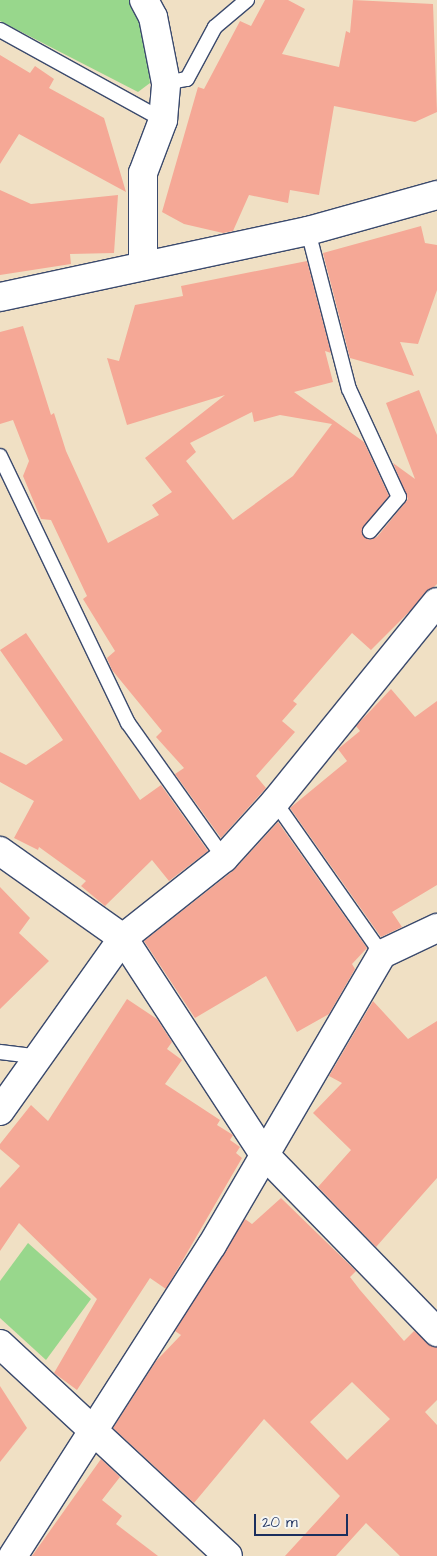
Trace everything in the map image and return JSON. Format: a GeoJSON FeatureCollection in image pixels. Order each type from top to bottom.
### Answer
{"type":"FeatureCollection","features":[{"type":"Feature","properties":{"kind":"street"},"geometry":{"type":"LineString","coordinates":[[143,266],[143,173],[163,120],[166,83],[153,16],[144,0]]}},
{"type":"Feature","properties":{"kind":"street"},"geometry":{"type":"LineString","coordinates":[[0,297],[308,231],[437,195]]}},
{"type":"Feature","properties":{"kind":"street"},"geometry":{"type":"LineString","coordinates":[[0,1111],[123,938],[224,858],[276,802],[437,602]]}},
{"type":"Feature","properties":{"kind":"street"},"geometry":{"type":"LineString","coordinates":[[0,851],[123,938],[263,1153],[437,1332]]}},
{"type":"Feature","properties":{"kind":"street"},"geometry":{"type":"LineString","coordinates":[[12,1556],[95,1430],[212,1245],[263,1153],[382,954],[437,928]]}},
{"type":"Feature","properties":{"kind":"street"},"geometry":{"type":"LineString","coordinates":[[0,1344],[95,1430],[228,1556]]}},
{"type":"Feature","properties":{"kind":"lane"},"geometry":{"type":"LineString","coordinates":[[166,83],[187,79],[216,27],[247,0]]}},
{"type":"Feature","properties":{"kind":"lane"},"geometry":{"type":"LineString","coordinates":[[0,30],[163,120]]}},
{"type":"Feature","properties":{"kind":"lane"},"geometry":{"type":"LineString","coordinates":[[308,231],[349,389],[399,497],[370,531]]}},
{"type":"Feature","properties":{"kind":"lane"},"geometry":{"type":"LineString","coordinates":[[0,456],[128,723],[224,858]]}},
{"type":"Feature","properties":{"kind":"lane"},"geometry":{"type":"LineString","coordinates":[[276,802],[382,954]]}},
{"type":"Feature","properties":{"kind":"lane"},"geometry":{"type":"LineString","coordinates":[[0,1052],[40,1057]]}},
{"type":"Feature","properties":{"kind":"green space"},"geometry":{"type":"Polygon","coordinates":[[[0,0],[131,0],[144,29],[150,83],[138,92],[0,21],[0,0]]]}},
{"type":"Feature","properties":{"kind":"green space"},"geometry":{"type":"Polygon","coordinates":[[[28,1243],[91,1299],[46,1360],[0,1318],[0,1281],[28,1243]]]}},
{"type":"Feature","properties":{"kind":"building"},"geometry":{"type":"Polygon","coordinates":[[[265,0],[288,0],[305,9],[282,54],[339,67],[346,31],[350,33],[353,0],[433,4],[437,112],[415,122],[334,106],[319,195],[290,190],[288,203],[249,195],[233,231],[223,233],[184,224],[162,212],[198,87],[204,89],[240,21],[251,26],[265,0]]]}},
{"type":"Feature","properties":{"kind":"building"},"geometry":{"type":"Polygon","coordinates":[[[0,55],[30,73],[35,66],[54,79],[49,88],[104,118],[126,192],[19,134],[0,164],[0,55]]]}},
{"type":"Feature","properties":{"kind":"building"},"geometry":{"type":"Polygon","coordinates":[[[0,190],[31,204],[118,195],[114,253],[70,254],[71,264],[0,275],[0,190]]]}},
{"type":"Feature","properties":{"kind":"building"},"geometry":{"type":"Polygon","coordinates":[[[421,226],[425,243],[437,245],[437,290],[418,344],[400,342],[414,376],[350,358],[323,253],[421,226]]]}},
{"type":"Feature","properties":{"kind":"building"},"geometry":{"type":"Polygon","coordinates":[[[307,261],[331,353],[325,351],[333,382],[294,392],[364,442],[389,496],[362,529],[369,540],[377,537],[408,499],[393,463],[415,479],[386,403],[419,390],[437,435],[437,584],[371,650],[352,633],[293,701],[297,704],[282,721],[295,732],[256,776],[266,788],[221,838],[175,774],[184,768],[156,737],[162,731],[112,670],[107,658],[115,651],[83,599],[87,596],[51,520],[41,519],[23,476],[29,461],[13,420],[0,424],[0,332],[23,326],[51,415],[54,413],[66,451],[108,543],[159,515],[152,505],[172,492],[145,458],[225,395],[127,425],[107,358],[119,361],[135,305],[183,296],[181,286],[307,261]],[[252,412],[190,443],[196,452],[186,461],[233,520],[293,476],[332,424],[280,415],[254,422],[252,412]]]}},
{"type":"Feature","properties":{"kind":"building"},"geometry":{"type":"Polygon","coordinates":[[[26,633],[140,800],[161,785],[208,851],[169,881],[152,860],[105,906],[81,886],[86,881],[39,847],[38,850],[14,838],[34,801],[0,782],[0,752],[26,765],[63,740],[0,650],[26,633]]]}},
{"type":"Feature","properties":{"kind":"building"},"geometry":{"type":"Polygon","coordinates":[[[391,689],[415,717],[437,701],[437,885],[392,912],[402,927],[381,937],[290,808],[347,761],[338,749],[360,731],[356,726],[391,689]]]}},
{"type":"Feature","properties":{"kind":"building"},"geometry":{"type":"Polygon","coordinates":[[[278,822],[367,948],[352,964],[355,969],[329,1014],[297,1032],[266,976],[195,1018],[144,941],[234,870],[278,822]]]}},
{"type":"Feature","properties":{"kind":"building"},"geometry":{"type":"Polygon","coordinates":[[[0,887],[30,918],[19,933],[49,961],[0,1009],[0,887]]]}},
{"type":"Feature","properties":{"kind":"building"},"geometry":{"type":"Polygon","coordinates":[[[127,999],[157,1019],[172,1042],[167,1049],[182,1060],[165,1084],[220,1120],[217,1125],[233,1135],[230,1140],[240,1147],[236,1153],[242,1158],[166,1289],[150,1278],[77,1390],[54,1373],[97,1299],[19,1223],[0,1251],[0,1188],[20,1166],[0,1149],[0,1144],[31,1105],[48,1121],[127,999]]]}},
{"type":"Feature","properties":{"kind":"building"},"geometry":{"type":"Polygon","coordinates":[[[373,1001],[408,1039],[437,1021],[437,1178],[376,1247],[318,1187],[351,1150],[313,1113],[342,1083],[329,1076],[373,1001]]]}},
{"type":"Feature","properties":{"kind":"building"},"geometry":{"type":"Polygon","coordinates":[[[281,1198],[356,1271],[350,1277],[404,1341],[414,1331],[437,1347],[437,1400],[425,1412],[437,1425],[437,1556],[400,1556],[366,1523],[336,1556],[285,1556],[340,1496],[264,1419],[194,1503],[113,1428],[156,1361],[181,1335],[175,1331],[245,1219],[252,1224],[281,1198]],[[352,1382],[310,1422],[347,1460],[390,1419],[352,1382]]]}},
{"type":"Feature","properties":{"kind":"building"},"geometry":{"type":"Polygon","coordinates":[[[0,1386],[27,1428],[0,1462],[0,1386]]]}},
{"type":"Feature","properties":{"kind":"building"},"geometry":{"type":"Polygon","coordinates":[[[101,1459],[120,1477],[102,1500],[122,1516],[116,1524],[158,1556],[32,1556],[101,1459]]]}}]}
